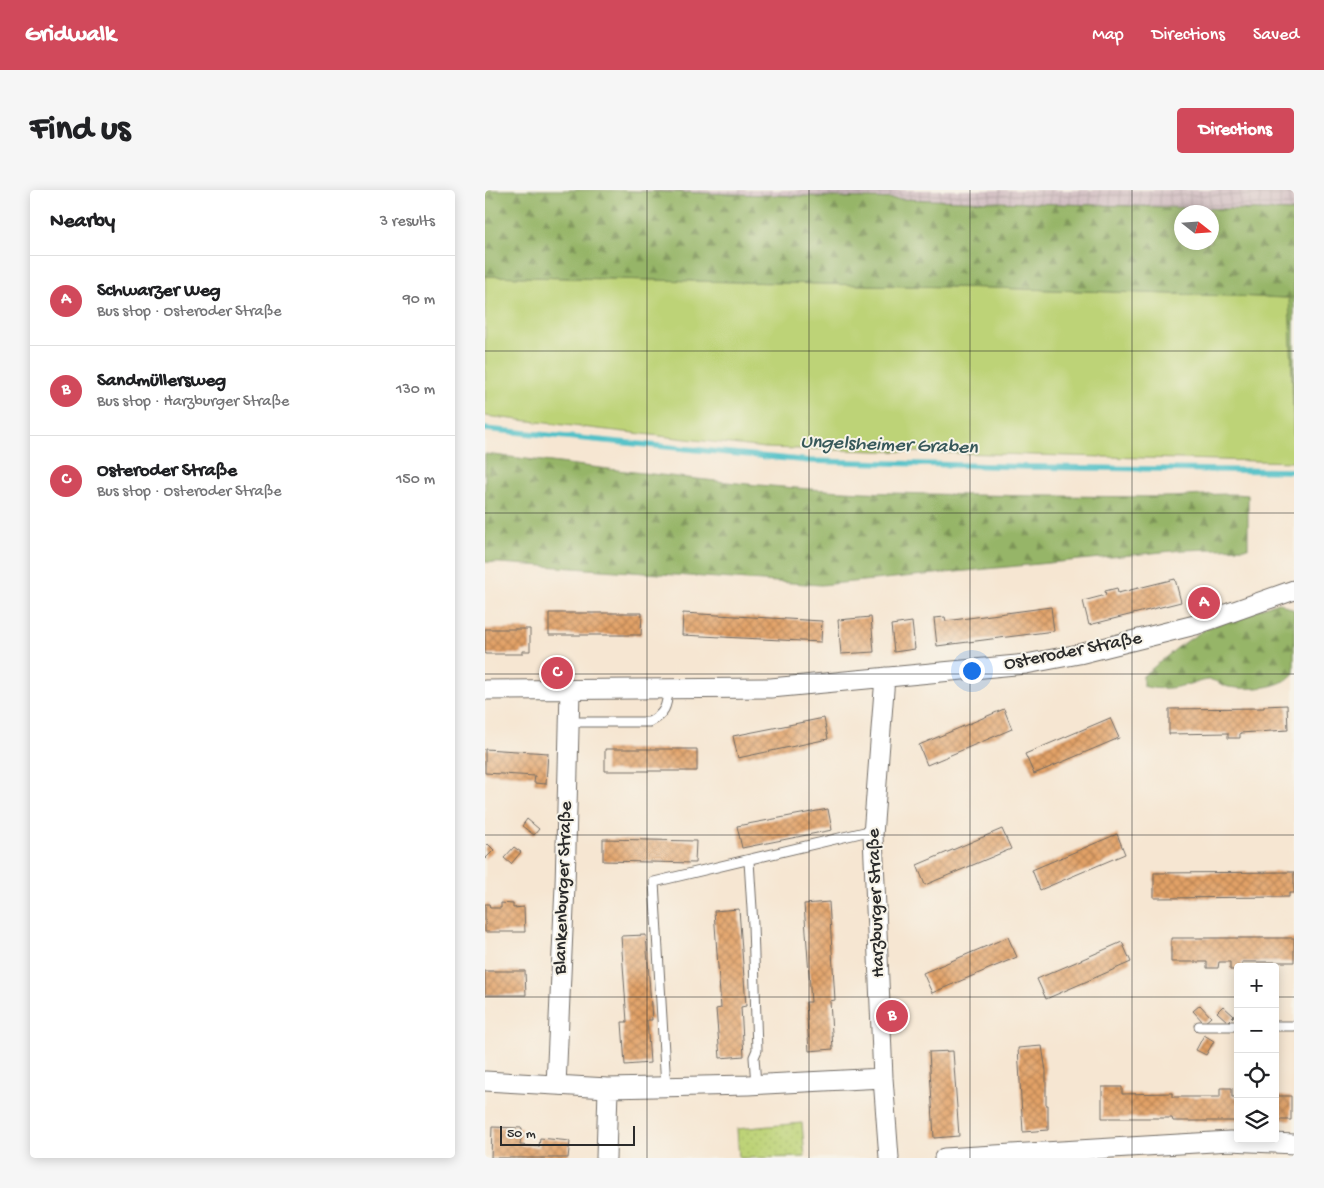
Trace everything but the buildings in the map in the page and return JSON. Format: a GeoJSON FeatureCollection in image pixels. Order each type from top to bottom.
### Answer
{"type":"FeatureCollection","features":[{"type":"Feature","properties":{"kind":"street","name":"Osteroder Straße"},"geometry":{"type":"LineString","coordinates":[[485,690],[771,688],[1026,664],[1079,654],[1195,625],[1294,590]]}},
{"type":"Feature","properties":{"kind":"street","name":"Harzburger Straße"},"geometry":{"type":"LineString","coordinates":[[885,677],[873,830],[883,1078],[889,1158]]}},
{"type":"Feature","properties":{"kind":"street","name":"Blankenburger Straße"},"geometry":{"type":"LineString","coordinates":[[556,1085],[565,886],[570,690]]}},
{"type":"Feature","properties":{"kind":"street"},"geometry":{"type":"LineString","coordinates":[[485,1082],[608,1088],[756,1085],[883,1078]]}},
{"type":"Feature","properties":{"kind":"street"},"geometry":{"type":"LineString","coordinates":[[606,1158],[608,1088]]}},
{"type":"Feature","properties":{"kind":"street"},"geometry":{"type":"LineString","coordinates":[[944,1158],[1128,1153],[1230,1141],[1294,1144]]}},
{"type":"Feature","properties":{"kind":"lane"},"geometry":{"type":"LineString","coordinates":[[569,722],[649,722],[661,716],[667,705],[667,690]]}},
{"type":"Feature","properties":{"kind":"lane"},"geometry":{"type":"LineString","coordinates":[[666,1086],[655,882],[873,830]]}},
{"type":"Feature","properties":{"kind":"lane"},"geometry":{"type":"LineString","coordinates":[[749,861],[754,944],[757,1050],[754,1057],[756,1085]]}},
{"type":"Feature","properties":{"kind":"lane"},"geometry":{"type":"LineString","coordinates":[[1199,1026],[1234,1026]]}},
{"type":"Feature","properties":{"kind":"lane"},"geometry":{"type":"LineString","coordinates":[[1279,1026],[1294,1026]]}},
{"type":"Feature","properties":{"kind":"shaded area"},"geometry":{"type":"Polygon","coordinates":[[[601,190],[1294,190],[1294,211],[1219,209],[1219,205],[1174,205],[1174,208],[601,190]]]}},
{"type":"Feature","properties":{"kind":"green space"},"geometry":{"type":"Polygon","coordinates":[[[485,190],[601,190],[1174,207],[1174,250],[1219,250],[1219,209],[1294,211],[1294,414],[1289,298],[994,288],[485,276],[485,190]]]}},
{"type":"Feature","properties":{"kind":"green space"},"geometry":{"type":"Polygon","coordinates":[[[485,276],[994,288],[1290,298],[1294,462],[765,448],[485,416],[485,276]]]}},
{"type":"Feature","properties":{"kind":"green space"},"geometry":{"type":"Polygon","coordinates":[[[485,454],[688,478],[840,491],[1027,496],[1163,497],[1248,495],[1248,548],[1183,550],[821,585],[485,562],[485,454]]]}},
{"type":"Feature","properties":{"kind":"green space"},"geometry":{"type":"Polygon","coordinates":[[[1278,602],[1294,610],[1294,673],[1289,678],[1273,685],[1255,688],[1229,687],[1211,680],[1160,689],[1143,686],[1143,676],[1177,648],[1205,629],[1278,602]]]}},
{"type":"Feature","properties":{"kind":"green space"},"geometry":{"type":"Polygon","coordinates":[[[802,1123],[805,1157],[739,1158],[737,1129],[802,1123]]]}},
{"type":"Feature","properties":{"kind":"waterway","name":"Ungelsheimer Graben"},"geometry":{"type":"LineString","coordinates":[[485,429],[810,461],[1294,471]]}},
{"type":"Feature","properties":{"kind":"place","name":"Schwarzer Weg"},"geometry":{"type":"Point","coordinates":[1204,603]}},
{"type":"Feature","properties":{"kind":"place","name":"Osteroder Straße"},"geometry":{"type":"Point","coordinates":[557,673]}},
{"type":"Feature","properties":{"kind":"place","name":"Sandmüllersweg"},"geometry":{"type":"Point","coordinates":[892,1016]}}]}
